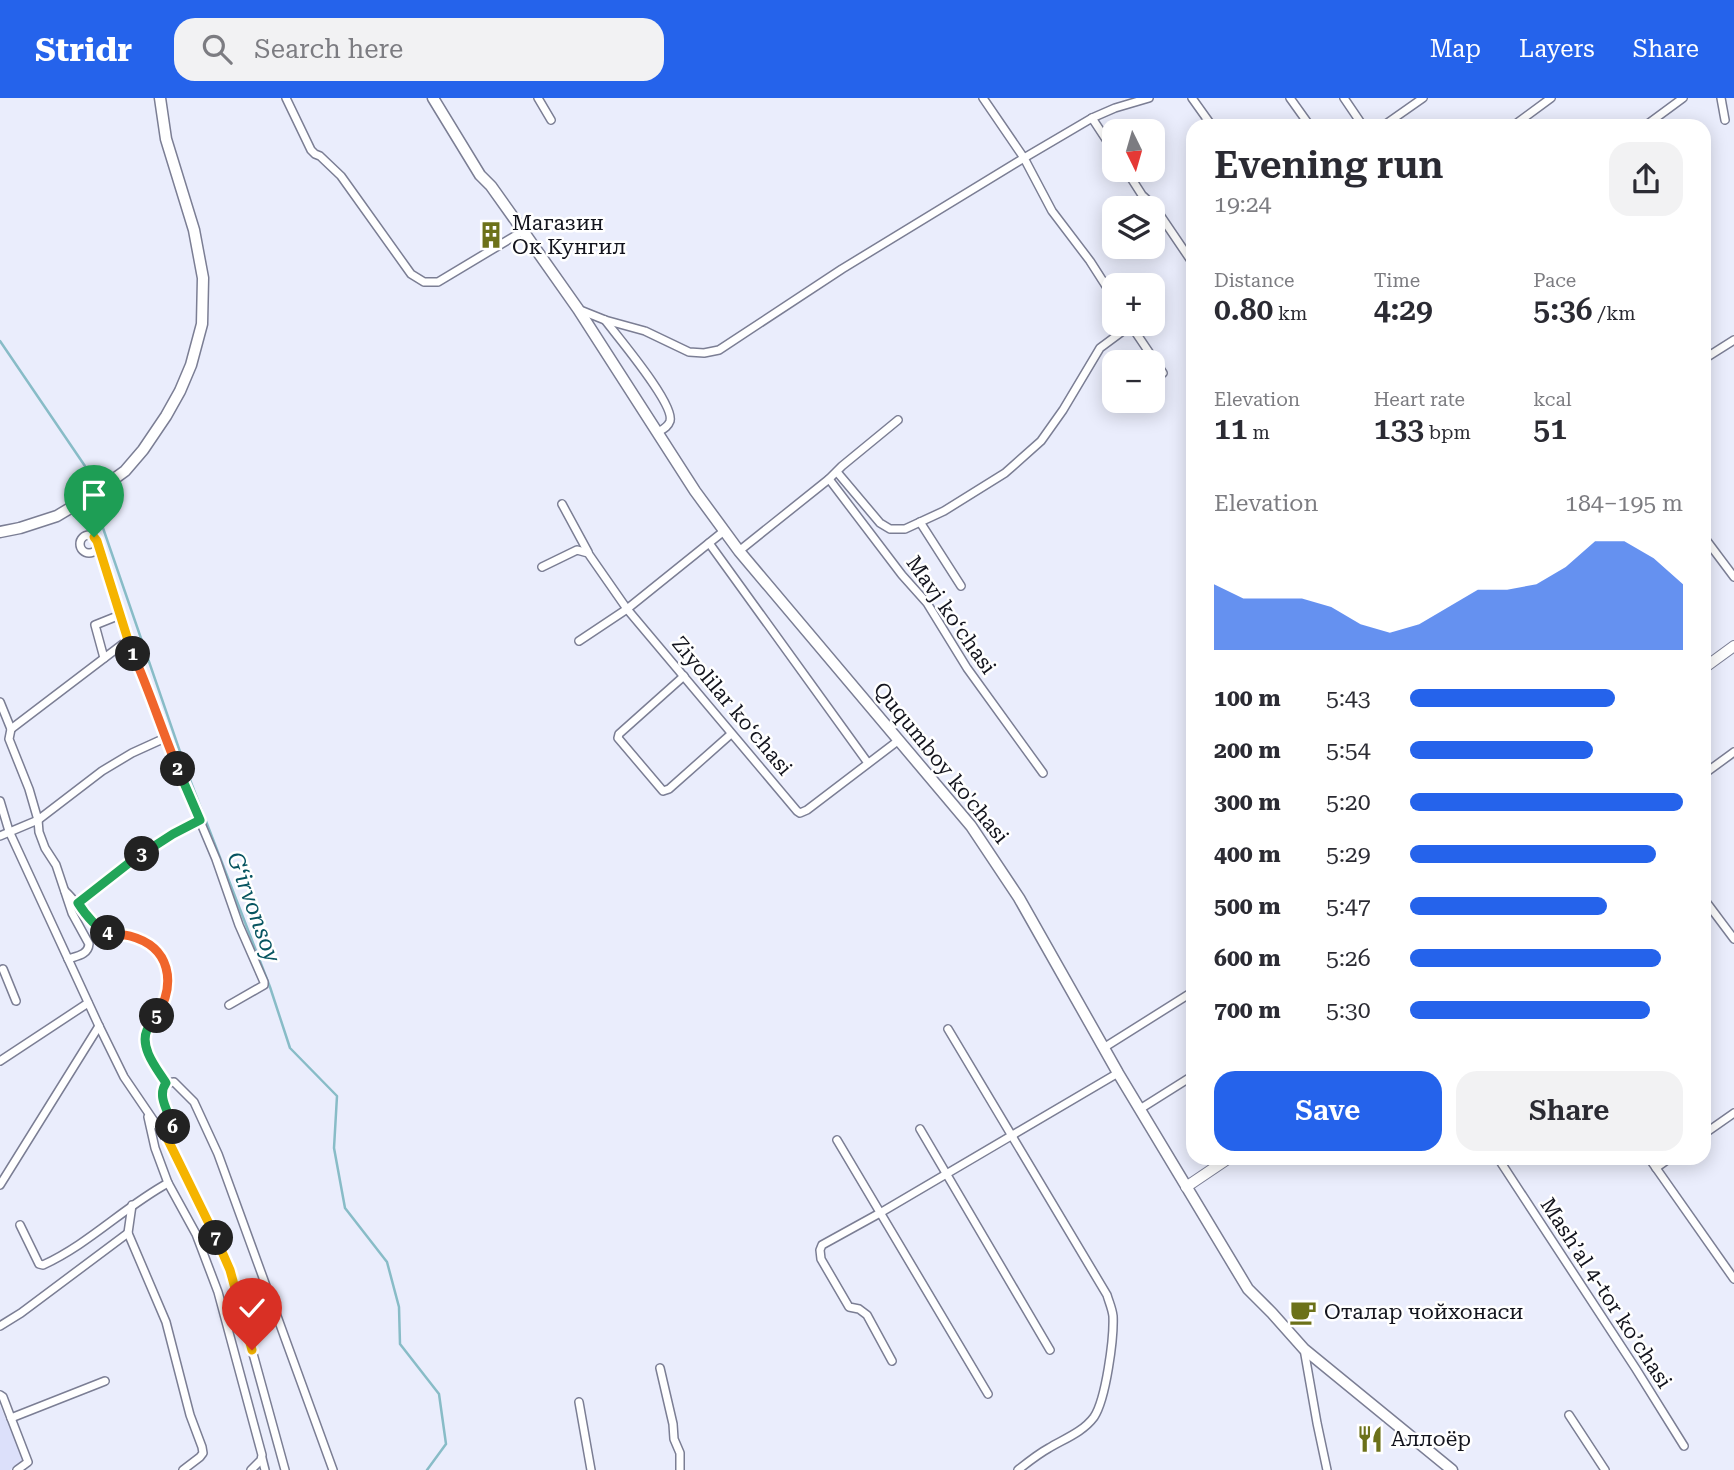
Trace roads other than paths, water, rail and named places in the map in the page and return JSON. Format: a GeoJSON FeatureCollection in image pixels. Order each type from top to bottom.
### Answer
{"type":"FeatureCollection","features":[{"type":"Feature","properties":{"kind":"main road"},"geometry":{"type":"LineString","coordinates":[[0,532],[57,516],[125,471],[143,450],[174,404],[191,365],[202,324],[203,278],[198,243],[166,139],[160,98]]}},
{"type":"Feature","properties":{"kind":"main road","name":"Ququmboy ko'chasi"},"geometry":{"type":"LineString","coordinates":[[433,98],[480,174],[578,309],[695,491],[724,531],[971,826],[1012,888],[1118,1073],[1248,1289],[1304,1349],[1452,1470]]}},
{"type":"Feature","properties":{"kind":"street"},"geometry":{"type":"LineString","coordinates":[[286,98],[311,150],[341,176],[411,274],[424,282],[438,282],[523,231]]}},
{"type":"Feature","properties":{"kind":"street"},"geometry":{"type":"LineString","coordinates":[[538,98],[551,120]]}},
{"type":"Feature","properties":{"kind":"street"},"geometry":{"type":"LineString","coordinates":[[983,98],[1024,158],[1052,212],[1102,280]]}},
{"type":"Feature","properties":{"kind":"street"},"geometry":{"type":"LineString","coordinates":[[578,309],[645,331],[689,352],[719,350],[842,269],[1092,118],[1127,101],[1149,98]]}},
{"type":"Feature","properties":{"kind":"street"},"geometry":{"type":"LineString","coordinates":[[1192,98],[1207,119]]}},
{"type":"Feature","properties":{"kind":"street"},"geometry":{"type":"LineString","coordinates":[[1290,98],[1305,119]]}},
{"type":"Feature","properties":{"kind":"street"},"geometry":{"type":"LineString","coordinates":[[1344,98],[1358,119]]}},
{"type":"Feature","properties":{"kind":"street"},"geometry":{"type":"LineString","coordinates":[[1393,119],[1423,98]]}},
{"type":"Feature","properties":{"kind":"street"},"geometry":{"type":"LineString","coordinates":[[1522,119],[1551,98]]}},
{"type":"Feature","properties":{"kind":"street"},"geometry":{"type":"LineString","coordinates":[[1654,119],[1683,98]]}},
{"type":"Feature","properties":{"kind":"street"},"geometry":{"type":"LineString","coordinates":[[1721,98],[1725,120]]}},
{"type":"Feature","properties":{"kind":"street"},"geometry":{"type":"LineString","coordinates":[[1092,118],[1102,133]]}},
{"type":"Feature","properties":{"kind":"street"},"geometry":{"type":"LineString","coordinates":[[1134,182],[1186,253]]}},
{"type":"Feature","properties":{"kind":"street"},"geometry":{"type":"LineString","coordinates":[[605,320],[660,385],[670,411],[670,421],[666,428],[658,432]]}},
{"type":"Feature","properties":{"kind":"street","name":"Mavj koʻchasi"},"geometry":{"type":"LineString","coordinates":[[837,472],[885,526],[905,529],[944,511],[1005,473],[1041,441],[1100,348],[1116,336]]}},
{"type":"Feature","properties":{"kind":"street"},"geometry":{"type":"LineString","coordinates":[[1711,355],[1734,340]]}},
{"type":"Feature","properties":{"kind":"street"},"geometry":{"type":"LineString","coordinates":[[739,551],[898,420]]}},
{"type":"Feature","properties":{"kind":"street","name":"Mavj koʻchasi"},"geometry":{"type":"LineString","coordinates":[[829,479],[902,575],[927,603],[967,668],[1042,773]]}},
{"type":"Feature","properties":{"kind":"street","name":"Ziyolilar koʻchasi"},"geometry":{"type":"LineString","coordinates":[[562,504],[588,553],[627,608],[800,813],[868,763]]}},
{"type":"Feature","properties":{"kind":"street","name":"Mavj koʻchasi"},"geometry":{"type":"LineString","coordinates":[[920,522],[961,586]]}},
{"type":"Feature","properties":{"kind":"street"},"geometry":{"type":"LineString","coordinates":[[579,641],[627,608],[724,531]]}},
{"type":"Feature","properties":{"kind":"street"},"geometry":{"type":"LineString","coordinates":[[709,543],[868,763],[899,740]]}},
{"type":"Feature","properties":{"kind":"street"},"geometry":{"type":"LineString","coordinates":[[1711,546],[1734,577]]}},
{"type":"Feature","properties":{"kind":"street"},"geometry":{"type":"LineString","coordinates":[[98,547],[128,640],[165,738],[264,982],[264,985],[229,1004]]}},
{"type":"Feature","properties":{"kind":"street"},"geometry":{"type":"LineString","coordinates":[[542,567],[577,550],[588,553]]}},
{"type":"Feature","properties":{"kind":"street"},"geometry":{"type":"LineString","coordinates":[[104,658],[95,625],[120,615]]}},
{"type":"Feature","properties":{"kind":"street"},"geometry":{"type":"LineString","coordinates":[[11,729],[128,640]]}},
{"type":"Feature","properties":{"kind":"street"},"geometry":{"type":"LineString","coordinates":[[1711,661],[1734,646]]}},
{"type":"Feature","properties":{"kind":"street"},"geometry":{"type":"LineString","coordinates":[[684,676],[619,734],[618,738],[663,791],[669,789],[731,734]]}},
{"type":"Feature","properties":{"kind":"street"},"geometry":{"type":"LineString","coordinates":[[0,702],[11,729],[9,739],[29,789],[39,832],[56,865],[72,913],[89,944],[85,953],[68,959]]}},
{"type":"Feature","properties":{"kind":"street"},"geometry":{"type":"LineString","coordinates":[[0,836],[38,820],[102,771],[132,752],[165,738]]}},
{"type":"Feature","properties":{"kind":"street"},"geometry":{"type":"LineString","coordinates":[[1711,769],[1734,752]]}},
{"type":"Feature","properties":{"kind":"street"},"geometry":{"type":"LineString","coordinates":[[0,801],[9,831],[124,1077],[168,1140],[230,1270],[285,1470]]}},
{"type":"Feature","properties":{"kind":"street"},"geometry":{"type":"LineString","coordinates":[[78,903],[129,863],[200,820]]}},
{"type":"Feature","properties":{"kind":"street"},"geometry":{"type":"LineString","coordinates":[[65,891],[100,929],[111,934],[130,936],[147,944],[159,955],[167,969],[167,995],[148,1030],[145,1042],[147,1051],[166,1083]]}},
{"type":"Feature","properties":{"kind":"street"},"geometry":{"type":"LineString","coordinates":[[1711,908],[1734,939]]}},
{"type":"Feature","properties":{"kind":"street"},"geometry":{"type":"LineString","coordinates":[[0,961],[16,1001]]}},
{"type":"Feature","properties":{"kind":"street"},"geometry":{"type":"LineString","coordinates":[[1105,1047],[1186,995]]}},
{"type":"Feature","properties":{"kind":"street"},"geometry":{"type":"LineString","coordinates":[[0,1061],[88,1003]]}},
{"type":"Feature","properties":{"kind":"street"},"geometry":{"type":"LineString","coordinates":[[0,1185],[99,1026]]}},
{"type":"Feature","properties":{"kind":"street"},"geometry":{"type":"LineString","coordinates":[[948,1029],[1107,1295],[1113,1312],[1112,1348],[1106,1379],[1094,1416],[1085,1426],[1018,1470]]}},
{"type":"Feature","properties":{"kind":"street"},"geometry":{"type":"LineString","coordinates":[[892,1361],[867,1315],[859,1309],[849,1307],[821,1259],[822,1245],[1118,1073]]}},
{"type":"Feature","properties":{"kind":"street"},"geometry":{"type":"LineString","coordinates":[[1140,1109],[1186,1080]]}},
{"type":"Feature","properties":{"kind":"street"},"geometry":{"type":"LineString","coordinates":[[166,1083],[162,1090],[164,1105],[173,1127],[168,1140]]}},
{"type":"Feature","properties":{"kind":"street"},"geometry":{"type":"LineString","coordinates":[[166,1083],[177,1083],[194,1102],[218,1154],[333,1470]]}},
{"type":"Feature","properties":{"kind":"street"},"geometry":{"type":"LineString","coordinates":[[147,1113],[155,1148],[168,1183],[196,1234],[218,1292],[265,1470]]}},
{"type":"Feature","properties":{"kind":"street"},"geometry":{"type":"LineString","coordinates":[[1711,1129],[1734,1113]]}},
{"type":"Feature","properties":{"kind":"street"},"geometry":{"type":"LineString","coordinates":[[920,1129],[1050,1350]]}},
{"type":"Feature","properties":{"kind":"street"},"geometry":{"type":"LineString","coordinates":[[837,1140],[988,1394]]}},
{"type":"Feature","properties":{"kind":"street"},"geometry":{"type":"LineString","coordinates":[[1186,1188],[1219,1165]]}},
{"type":"Feature","properties":{"kind":"street","name":"Mashʼal 4-tor koʼchasi"},"geometry":{"type":"LineString","coordinates":[[1503,1165],[1684,1447]]}},
{"type":"Feature","properties":{"kind":"street"},"geometry":{"type":"LineString","coordinates":[[1654,1165],[1734,1279]]}},
{"type":"Feature","properties":{"kind":"street"},"geometry":{"type":"LineString","coordinates":[[1656,1168],[1660,1165]]}},
{"type":"Feature","properties":{"kind":"street"},"geometry":{"type":"LineString","coordinates":[[20,1225],[41,1265],[65,1255],[132,1205],[168,1183]]}},
{"type":"Feature","properties":{"kind":"street"},"geometry":{"type":"LineString","coordinates":[[132,1205],[128,1233],[166,1322],[190,1415],[202,1447],[203,1453],[200,1457],[183,1470]]}},
{"type":"Feature","properties":{"kind":"street"},"geometry":{"type":"LineString","coordinates":[[0,1326],[128,1233]]}},
{"type":"Feature","properties":{"kind":"street"},"geometry":{"type":"LineString","coordinates":[[1304,1349],[1327,1470]]}},
{"type":"Feature","properties":{"kind":"street"},"geometry":{"type":"LineString","coordinates":[[660,1368],[674,1439],[680,1453],[680,1470]]}},
{"type":"Feature","properties":{"kind":"street"},"geometry":{"type":"LineString","coordinates":[[11,1418],[106,1381]]}},
{"type":"Feature","properties":{"kind":"street"},"geometry":{"type":"LineString","coordinates":[[0,1395],[28,1462],[17,1470]]}},
{"type":"Feature","properties":{"kind":"street"},"geometry":{"type":"LineString","coordinates":[[579,1402],[591,1470]]}},
{"type":"Feature","properties":{"kind":"street"},"geometry":{"type":"LineString","coordinates":[[1569,1415],[1605,1470]]}},
{"type":"Feature","properties":{"kind":"street"},"geometry":{"type":"LineString","coordinates":[[251,1470],[262,1458]]}},
{"type":"Feature","properties":{"kind":"waterway","name":"G‘irvonsoy"},"geometry":{"type":"LineString","coordinates":[[0,341],[87,469],[93,490]]}},
{"type":"Feature","properties":{"kind":"waterway","name":"G‘irvonsoy"},"geometry":{"type":"LineString","coordinates":[[95,496],[103,528],[187,772],[270,987],[290,1048],[337,1096],[334,1148],[345,1208],[387,1262],[399,1307],[400,1344],[439,1394],[446,1444],[427,1470]]}},
{"type":"Feature","properties":{"kind":"place","name":"Магазин Ок Кунгил"},"geometry":{"type":"Point","coordinates":[491,235]}},
{"type":"Feature","properties":{"kind":"place","name":"Оталар чойхонаси"},"geometry":{"type":"Point","coordinates":[1303,1312]}},
{"type":"Feature","properties":{"kind":"place","name":"Аллоёр"},"geometry":{"type":"Point","coordinates":[1370,1439]}}]}
